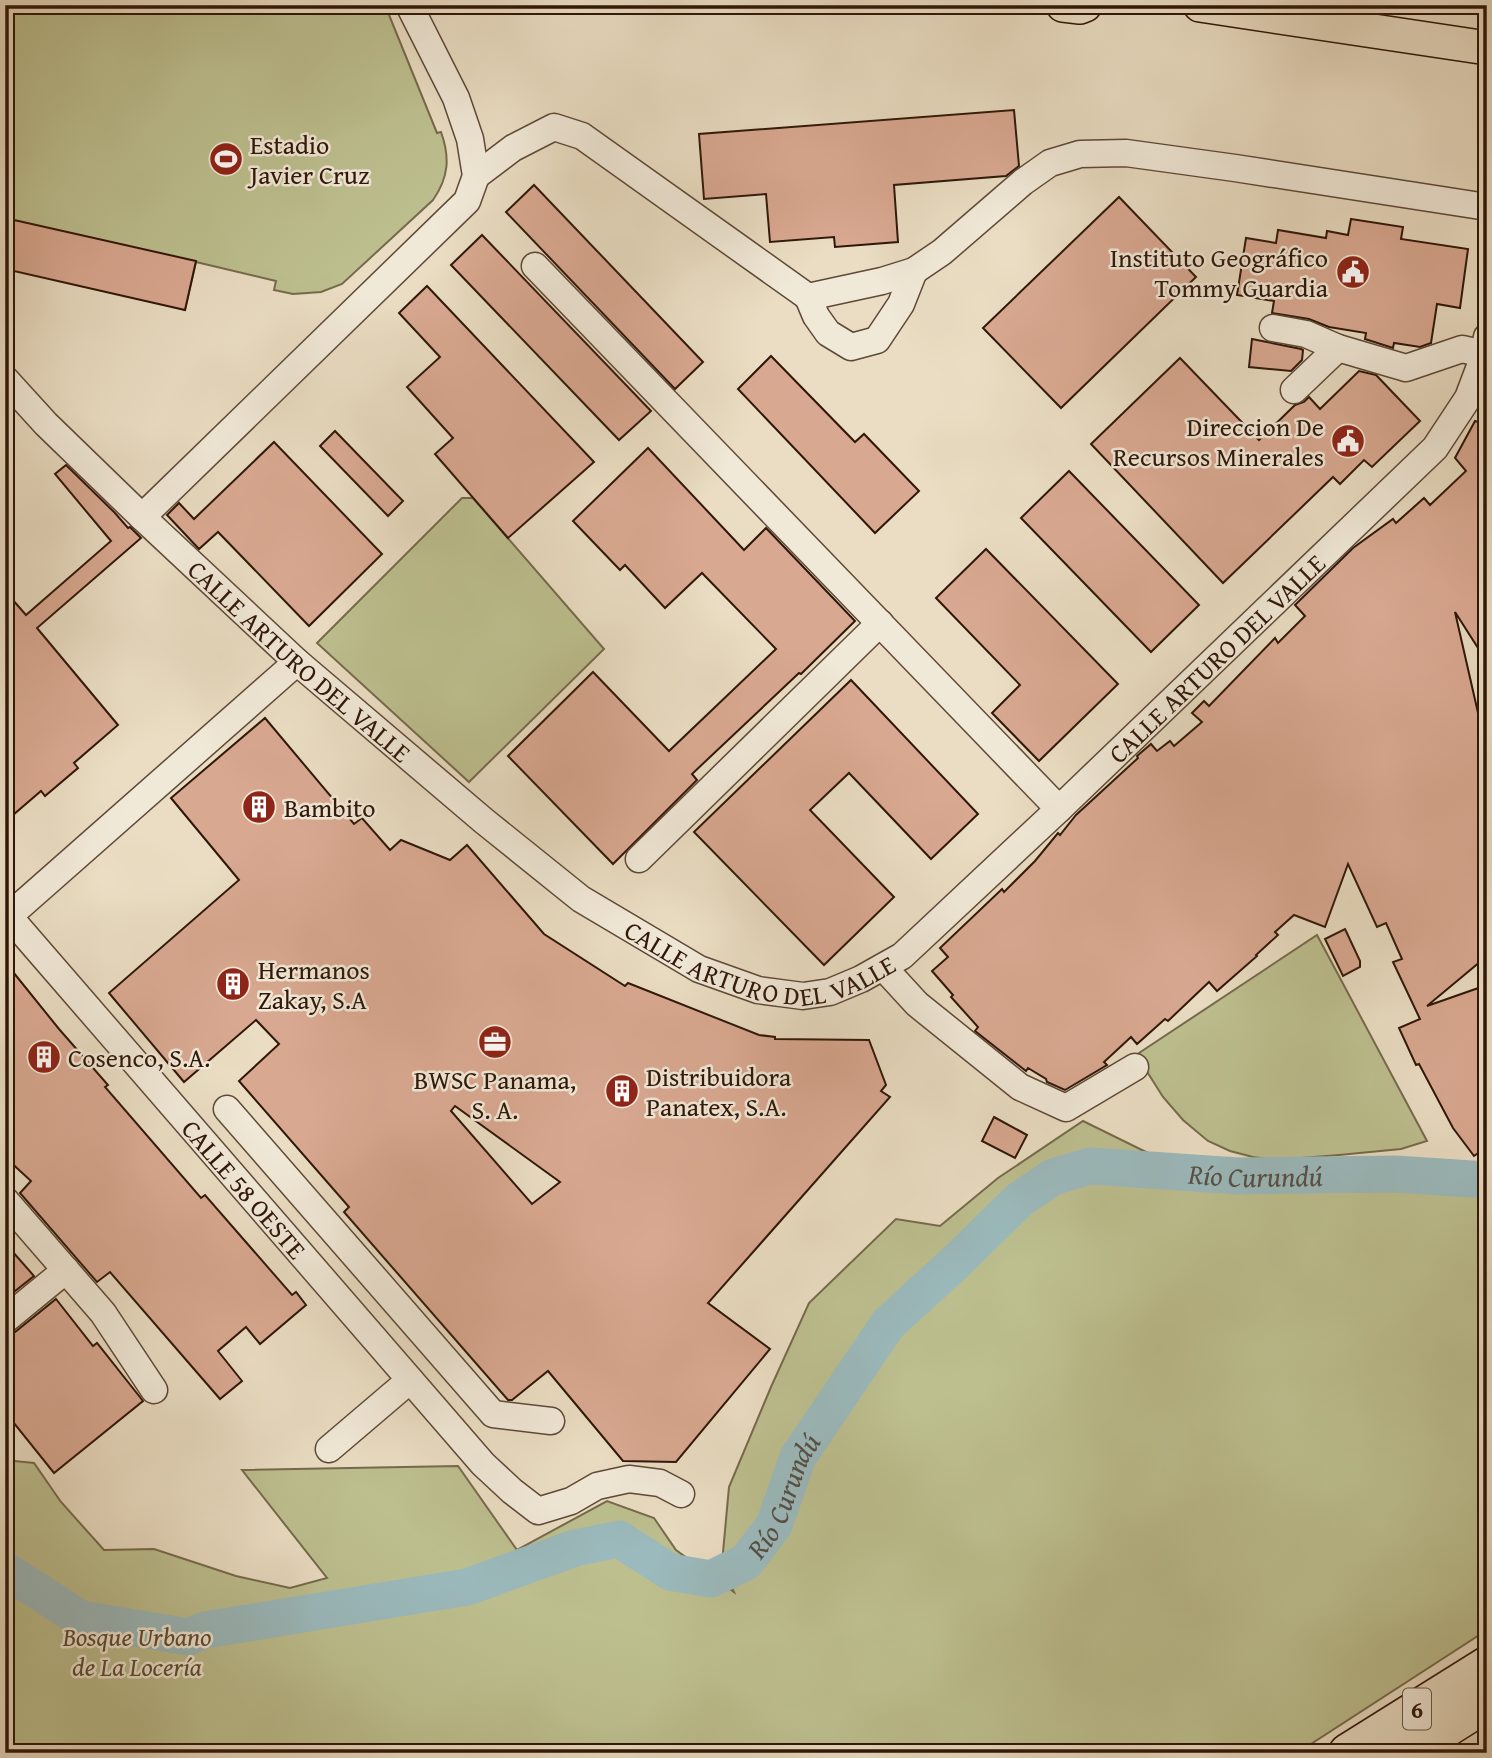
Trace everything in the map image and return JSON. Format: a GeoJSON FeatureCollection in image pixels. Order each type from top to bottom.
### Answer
{"type":"FeatureCollection","features":[{"type":"Feature","properties":{"kind":"highway","name":"6"},"geometry":{"type":"LineString","coordinates":[[1348,1753],[1487,1666]]}},
{"type":"Feature","properties":{"kind":"highway","name":"6"},"geometry":{"type":"LineString","coordinates":[[1406,1753],[1487,1702]]}},
{"type":"Feature","properties":{"kind":"main road"},"geometry":{"type":"LineString","coordinates":[[1063,5],[1080,8],[1085,5]]}},
{"type":"Feature","properties":{"kind":"main road"},"geometry":{"type":"LineString","coordinates":[[1200,5],[1487,48]]}},
{"type":"Feature","properties":{"kind":"street"},"geometry":{"type":"LineString","coordinates":[[142,517],[467,201],[476,176],[470,139],[456,98],[409,5]]}},
{"type":"Feature","properties":{"kind":"street"},"geometry":{"type":"LineString","coordinates":[[476,176],[513,148],[554,127],[582,136],[808,297],[816,316],[828,333],[851,347],[877,340],[901,304],[914,271]]}},
{"type":"Feature","properties":{"kind":"street"},"geometry":{"type":"LineString","coordinates":[[808,297],[914,271],[942,252],[1023,182],[1050,163],[1080,154],[1126,153],[1487,207]]}},
{"type":"Feature","properties":{"kind":"street"},"geometry":{"type":"LineString","coordinates":[[536,266],[1059,809]]}},
{"type":"Feature","properties":{"kind":"street"},"geometry":{"type":"LineString","coordinates":[[1273,328],[1306,334],[1338,348],[1406,368],[1462,349],[1486,344]]}},
{"type":"Feature","properties":{"kind":"street","name":"CALLE ARTURO DEL VALLE"},"geometry":{"type":"LineString","coordinates":[[5,379],[142,517],[297,662],[484,821],[581,899],[699,969],[758,990],[803,996],[830,992],[861,979],[902,956],[1059,809],[1435,447],[1468,398],[1486,344]]}},
{"type":"Feature","properties":{"kind":"street"},"geometry":{"type":"LineString","coordinates":[[1294,390],[1338,348]]}},
{"type":"Feature","properties":{"kind":"street"},"geometry":{"type":"LineString","coordinates":[[639,859],[880,623]]}},
{"type":"Feature","properties":{"kind":"street"},"geometry":{"type":"LineString","coordinates":[[7,914],[297,662]]}},
{"type":"Feature","properties":{"kind":"street","name":"CALLE 58 OESTE"},"geometry":{"type":"LineString","coordinates":[[7,914],[410,1380],[484,1464],[512,1491],[538,1511],[571,1501],[597,1486],[629,1479],[660,1483],[681,1494]]}},
{"type":"Feature","properties":{"kind":"street"},"geometry":{"type":"LineString","coordinates":[[883,967],[917,1004],[1020,1087],[1066,1108],[1135,1067]]}},
{"type":"Feature","properties":{"kind":"street"},"geometry":{"type":"LineString","coordinates":[[227,1110],[494,1414],[551,1421]]}},
{"type":"Feature","properties":{"kind":"street"},"geometry":{"type":"LineString","coordinates":[[5,1200],[103,1314],[154,1390]]}},
{"type":"Feature","properties":{"kind":"street"},"geometry":{"type":"LineString","coordinates":[[5,1320],[66,1270]]}},
{"type":"Feature","properties":{"kind":"street"},"geometry":{"type":"LineString","coordinates":[[369,1331],[398,1305]]}},
{"type":"Feature","properties":{"kind":"street"},"geometry":{"type":"LineString","coordinates":[[329,1449],[410,1380]]}},
{"type":"Feature","properties":{"kind":"green space","name":"Estadio Javier Cruz"},"geometry":{"type":"Polygon","coordinates":[[[5,5],[385,5],[437,133],[441,132],[447,158],[442,183],[433,200],[342,284],[321,292],[293,294],[274,290],[276,281],[196,262],[185,310],[5,258],[14,220],[5,218],[5,5]]]}},
{"type":"Feature","properties":{"kind":"green space"},"geometry":{"type":"Polygon","coordinates":[[[462,498],[473,498],[604,649],[469,782],[317,643],[462,498]]]}},
{"type":"Feature","properties":{"kind":"green space"},"geometry":{"type":"Polygon","coordinates":[[[1317,935],[1427,1141],[1401,1149],[1339,1155],[1275,1160],[1253,1157],[1208,1141],[1183,1120],[1163,1097],[1146,1070],[1147,1065],[1139,1053],[1317,935]]]}},
{"type":"Feature","properties":{"kind":"green space","name":"Bosque Urbano de La Locería"},"geometry":{"type":"Polygon","coordinates":[[[1083,1121],[1148,1153],[1251,1165],[1487,1166],[1487,1630],[1297,1753],[5,1753],[5,1460],[34,1463],[61,1502],[104,1550],[154,1549],[236,1576],[290,1588],[327,1578],[242,1470],[458,1466],[517,1550],[607,1501],[654,1518],[676,1550],[734,1592],[722,1563],[729,1487],[809,1303],[896,1219],[940,1226],[998,1178],[1083,1121]]]}},
{"type":"Feature","properties":{"kind":"building"},"geometry":{"type":"Polygon","coordinates":[[[1014,110],[1019,166],[1006,176],[894,185],[898,242],[835,247],[834,237],[770,242],[766,194],[704,199],[699,134],[1014,110]]]}},
{"type":"Feature","properties":{"kind":"building"},"geometry":{"type":"Polygon","coordinates":[[[534,185],[703,362],[675,389],[506,212],[534,185]]]}},
{"type":"Feature","properties":{"kind":"building"},"geometry":{"type":"Polygon","coordinates":[[[1119,197],[1196,277],[1061,408],[983,328],[1119,197]]]}},
{"type":"Feature","properties":{"kind":"building","name":"Instituto Geográfico Tommy Guardia"},"geometry":{"type":"Polygon","coordinates":[[[1351,219],[1403,227],[1401,239],[1468,249],[1460,308],[1437,304],[1431,343],[1420,347],[1394,343],[1393,348],[1365,339],[1366,333],[1272,313],[1274,301],[1237,295],[1246,238],[1276,243],[1278,230],[1326,238],[1327,231],[1348,235],[1351,219]]]}},
{"type":"Feature","properties":{"kind":"building"},"geometry":{"type":"Polygon","coordinates":[[[14,220],[196,261],[185,310],[5,269],[14,220]]]}},
{"type":"Feature","properties":{"kind":"building"},"geometry":{"type":"Polygon","coordinates":[[[482,235],[651,411],[619,440],[451,265],[482,235]]]}},
{"type":"Feature","properties":{"kind":"building"},"geometry":{"type":"Polygon","coordinates":[[[427,286],[594,462],[508,538],[435,454],[453,438],[407,387],[440,357],[399,313],[427,286]]]}},
{"type":"Feature","properties":{"kind":"building"},"geometry":{"type":"Polygon","coordinates":[[[1252,339],[1301,349],[1302,360],[1291,371],[1249,367],[1252,339]]]}},
{"type":"Feature","properties":{"kind":"building"},"geometry":{"type":"Polygon","coordinates":[[[771,356],[855,442],[864,434],[919,491],[875,533],[738,389],[771,356]]]}},
{"type":"Feature","properties":{"kind":"building"},"geometry":{"type":"Polygon","coordinates":[[[1180,358],[1259,440],[1295,405],[1309,397],[1320,409],[1359,371],[1376,375],[1420,421],[1372,467],[1364,460],[1340,484],[1333,477],[1223,583],[1091,444],[1180,358]]]}},
{"type":"Feature","properties":{"kind":"building"},"geometry":{"type":"Polygon","coordinates":[[[1475,421],[1487,425],[1487,662],[1455,612],[1484,739],[1487,737],[1487,956],[1427,1006],[1487,985],[1487,1147],[1474,1156],[1453,1128],[1419,1064],[1416,1065],[1399,1028],[1420,1019],[1393,962],[1402,959],[1386,923],[1377,927],[1348,864],[1325,927],[1294,915],[1275,932],[1278,935],[1257,956],[1217,991],[1209,982],[1168,1021],[1165,1019],[1137,1044],[1131,1037],[1104,1062],[1107,1065],[1065,1090],[1047,1082],[1028,1068],[1026,1071],[975,1031],[978,1027],[932,971],[948,957],[940,948],[1002,889],[1004,892],[1058,833],[1060,835],[1076,815],[1138,758],[1137,756],[1151,744],[1157,751],[1170,741],[1174,746],[1202,722],[1192,713],[1204,701],[1209,706],[1275,638],[1278,643],[1305,616],[1295,605],[1353,548],[1393,519],[1396,523],[1424,498],[1430,505],[1466,471],[1455,458],[1475,421]]]}},
{"type":"Feature","properties":{"kind":"building"},"geometry":{"type":"Polygon","coordinates":[[[335,431],[403,501],[388,516],[320,446],[335,431]]]}},
{"type":"Feature","properties":{"kind":"building"},"geometry":{"type":"Polygon","coordinates":[[[274,442],[382,554],[309,626],[218,532],[199,549],[167,515],[179,503],[194,519],[274,442]]]}},
{"type":"Feature","properties":{"kind":"building"},"geometry":{"type":"Polygon","coordinates":[[[648,448],[744,550],[766,528],[855,621],[692,774],[697,780],[613,864],[508,756],[593,672],[669,751],[776,649],[702,573],[665,608],[625,565],[620,570],[573,521],[648,448]]]}},
{"type":"Feature","properties":{"kind":"building"},"geometry":{"type":"Polygon","coordinates":[[[66,465],[141,538],[37,628],[118,725],[74,763],[78,768],[45,796],[41,791],[13,815],[5,805],[5,591],[26,615],[111,541],[55,474],[66,465]]]}},
{"type":"Feature","properties":{"kind":"building"},"geometry":{"type":"Polygon","coordinates":[[[1069,471],[1199,605],[1151,652],[1021,518],[1069,471]]]}},
{"type":"Feature","properties":{"kind":"building"},"geometry":{"type":"Polygon","coordinates":[[[986,549],[1118,684],[1039,761],[992,713],[1020,685],[936,598],[986,549]]]}},
{"type":"Feature","properties":{"kind":"building"},"geometry":{"type":"Polygon","coordinates":[[[851,680],[978,814],[931,859],[849,773],[810,810],[894,897],[824,965],[694,832],[851,680]]]}},
{"type":"Feature","properties":{"kind":"building"},"geometry":{"type":"Polygon","coordinates":[[[265,718],[354,824],[362,818],[390,850],[401,840],[450,860],[467,845],[544,934],[625,986],[628,983],[775,1039],[869,1040],[886,1085],[881,1091],[890,1097],[708,1303],[770,1349],[676,1462],[623,1461],[548,1371],[512,1400],[508,1400],[344,1212],[349,1207],[239,1081],[279,1044],[256,1020],[184,1082],[109,993],[239,880],[171,798],[265,718]],[[455,1106],[451,1111],[532,1204],[560,1182],[455,1106]]]}},
{"type":"Feature","properties":{"kind":"building"},"geometry":{"type":"Polygon","coordinates":[[[1345,929],[1360,961],[1360,967],[1343,976],[1325,939],[1345,929]]]}},
{"type":"Feature","properties":{"kind":"building"},"geometry":{"type":"Polygon","coordinates":[[[5,962],[108,1085],[105,1087],[201,1198],[205,1195],[292,1295],[296,1292],[306,1305],[260,1344],[246,1327],[218,1351],[242,1381],[220,1399],[110,1272],[97,1282],[20,1193],[31,1181],[5,1157],[5,962]]]}},
{"type":"Feature","properties":{"kind":"building"},"geometry":{"type":"Polygon","coordinates":[[[994,1117],[1027,1135],[1015,1158],[982,1141],[994,1117]]]}},
{"type":"Feature","properties":{"kind":"building"},"geometry":{"type":"Polygon","coordinates":[[[5,1243],[34,1276],[5,1299],[5,1243]]]}},
{"type":"Feature","properties":{"kind":"building"},"geometry":{"type":"Polygon","coordinates":[[[56,1299],[93,1346],[97,1343],[143,1401],[54,1473],[5,1412],[5,1335],[15,1332],[56,1299]]]}},
{"type":"Feature","properties":{"kind":"waterway","name":"Río Curundú"},"geometry":{"type":"LineString","coordinates":[[5,1570],[81,1619],[188,1637],[205,1630],[467,1587],[575,1548],[619,1539],[670,1572],[711,1579],[746,1562],[774,1525],[798,1457],[888,1324],[1019,1200],[1053,1177],[1090,1166],[1238,1176],[1395,1174],[1487,1180]]}},
{"type":"Feature","properties":{"kind":"place","name":"Estadio Javier Cruz"},"geometry":{"type":"Point","coordinates":[226,159]}},
{"type":"Feature","properties":{"kind":"place","name":"Instituto Geográfico Tommy Guardia"},"geometry":{"type":"Point","coordinates":[1353,272]}},
{"type":"Feature","properties":{"kind":"place","name":"Direccion De Recursos Minerales"},"geometry":{"type":"Point","coordinates":[1348,441]}},
{"type":"Feature","properties":{"kind":"place","name":"Bambito"},"geometry":{"type":"Point","coordinates":[259,807]}},
{"type":"Feature","properties":{"kind":"place","name":"Hermanos Zakay, S.A"},"geometry":{"type":"Point","coordinates":[233,984]}},
{"type":"Feature","properties":{"kind":"place","name":"BWSC Panama, S. A."},"geometry":{"type":"Point","coordinates":[495,1042]}},
{"type":"Feature","properties":{"kind":"place","name":"Cosenco, S.A."},"geometry":{"type":"Point","coordinates":[44,1057]}},
{"type":"Feature","properties":{"kind":"place","name":"Distribuidora Panatex, S.A."},"geometry":{"type":"Point","coordinates":[622,1091]}}]}
